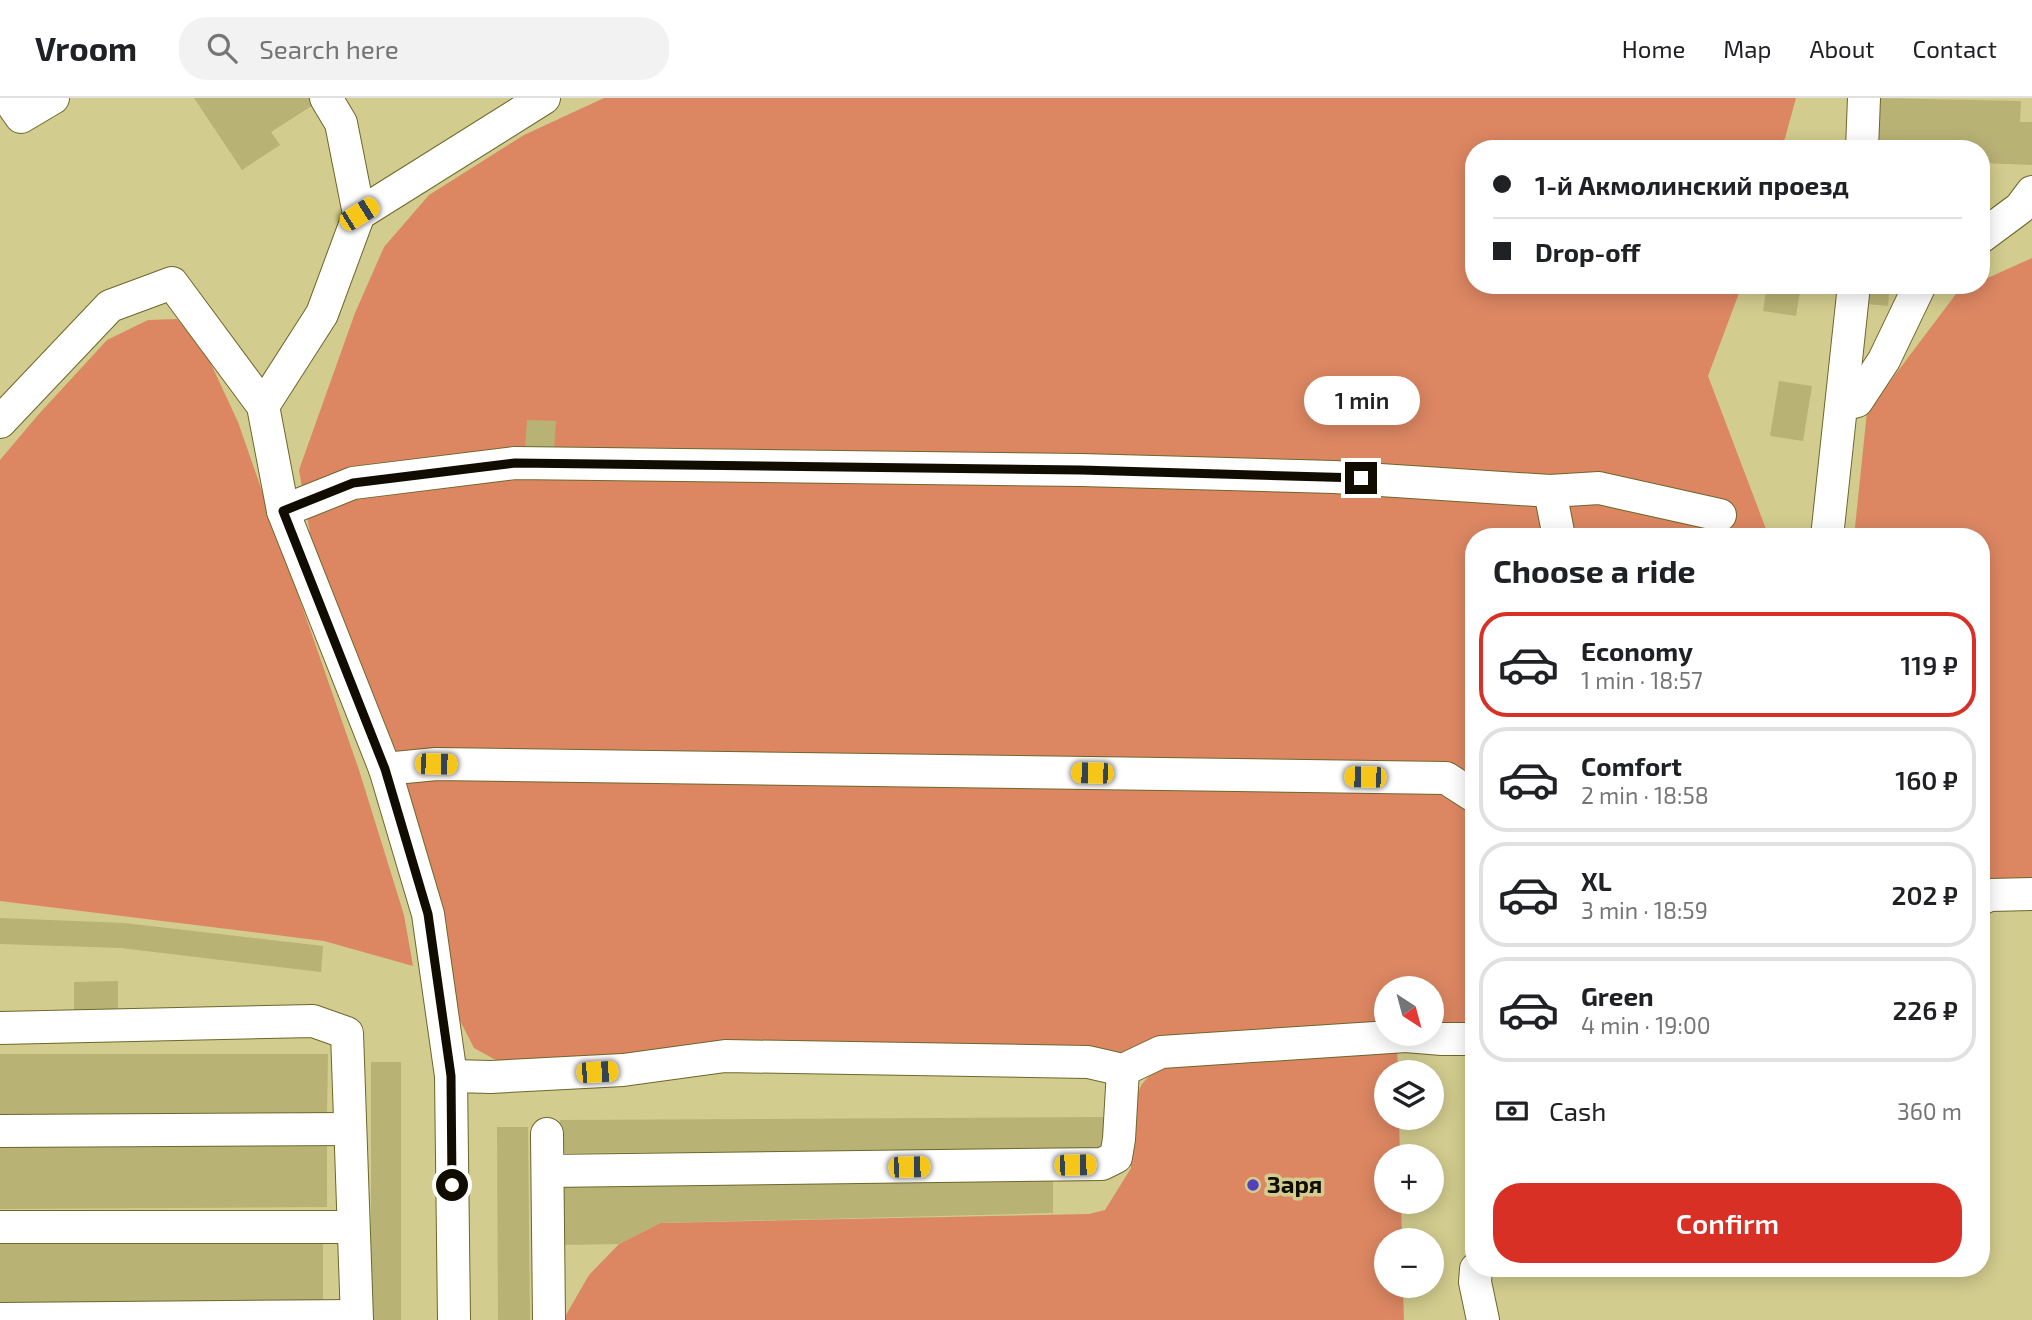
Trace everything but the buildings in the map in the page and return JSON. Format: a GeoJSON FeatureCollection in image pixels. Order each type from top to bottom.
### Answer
{"type":"FeatureCollection","features":[{"type":"Feature","properties":{"kind":"street"},"geometry":{"type":"LineString","coordinates":[[9,116],[53,98]]}},
{"type":"Feature","properties":{"kind":"street"},"geometry":{"type":"LineString","coordinates":[[263,406],[322,314],[359,214],[341,123],[326,98]]}},
{"type":"Feature","properties":{"kind":"street"},"geometry":{"type":"LineString","coordinates":[[359,214],[544,98]]}},
{"type":"Feature","properties":{"kind":"street"},"geometry":{"type":"LineString","coordinates":[[1862,140],[1864,98]]}},
{"type":"Feature","properties":{"kind":"street"},"geometry":{"type":"LineString","coordinates":[[1990,230],[2020,208],[2032,192]]}},
{"type":"Feature","properties":{"kind":"street"},"geometry":{"type":"LineString","coordinates":[[0,422],[110,306],[172,283],[263,406],[283,511],[385,769],[428,914],[451,1076],[454,1320]]}},
{"type":"Feature","properties":{"kind":"street"},"geometry":{"type":"LineString","coordinates":[[1828,528],[1853,294]]}},
{"type":"Feature","properties":{"kind":"street"},"geometry":{"type":"LineString","coordinates":[[1842,405],[1857,401],[1884,360],[1916,294]]}},
{"type":"Feature","properties":{"kind":"street"},"geometry":{"type":"LineString","coordinates":[[283,511],[353,483],[515,463],[1081,470],[1334,477],[1550,491],[1599,488],[1720,515]]}},
{"type":"Feature","properties":{"kind":"street"},"geometry":{"type":"LineString","coordinates":[[1550,491],[1557,528]]}},
{"type":"Feature","properties":{"kind":"street"},"geometry":{"type":"LineString","coordinates":[[385,769],[436,764],[1447,778],[1465,790]]}},
{"type":"Feature","properties":{"kind":"street"},"geometry":{"type":"LineString","coordinates":[[1990,895],[2032,894]]}},
{"type":"Feature","properties":{"kind":"street"},"geometry":{"type":"LineString","coordinates":[[0,1028],[313,1021],[347,1033],[357,1318],[0,1319]]}},
{"type":"Feature","properties":{"kind":"street"},"geometry":{"type":"LineString","coordinates":[[451,1076],[491,1077],[623,1070],[725,1056],[1088,1062],[1123,1070],[1161,1052],[1406,1036],[1465,1039]]}},
{"type":"Feature","properties":{"kind":"street"},"geometry":{"type":"LineString","coordinates":[[548,1171],[1102,1164],[1116,1157],[1123,1070]]}},
{"type":"Feature","properties":{"kind":"street"},"geometry":{"type":"LineString","coordinates":[[0,1131],[350,1129]]}},
{"type":"Feature","properties":{"kind":"street"},"geometry":{"type":"LineString","coordinates":[[547,1134],[549,1320]]}},
{"type":"Feature","properties":{"kind":"street"},"geometry":{"type":"LineString","coordinates":[[0,1227],[353,1227]]}},
{"type":"Feature","properties":{"kind":"street"},"geometry":{"type":"LineString","coordinates":[[1475,1277],[1483,1320]]}},
{"type":"Feature","properties":{"kind":"shaded area"},"geometry":{"type":"Polygon","coordinates":[[[604,98],[1796,98],[1784,140],[1465,140],[1465,294],[1739,294],[1708,376],[1766,528],[1465,528],[1465,1027],[1444,1026],[1444,976],[1374,976],[1374,1029],[1128,1054],[614,1058],[503,1064],[474,1048],[455,1011],[442,916],[405,777],[311,539],[299,470],[355,313],[384,247],[429,195],[524,135],[604,98]]]}},
{"type":"Feature","properties":{"kind":"shaded area"},"geometry":{"type":"Polygon","coordinates":[[[2032,258],[2032,882],[1990,884],[1990,528],[1855,528],[1867,412],[1956,294],[1990,294],[1990,277],[2032,258]]]}},
{"type":"Feature","properties":{"kind":"shaded area"},"geometry":{"type":"Polygon","coordinates":[[[177,319],[205,351],[238,422],[359,770],[404,915],[413,966],[324,941],[0,901],[0,460],[107,340],[148,320],[177,319]]]}},
{"type":"Feature","properties":{"kind":"shaded area","name":"Заря"},"geometry":{"type":"Polygon","coordinates":[[[1397,1049],[1397,1060],[1374,1060],[1374,1130],[1399,1130],[1400,1144],[1374,1144],[1374,1214],[1401,1214],[1402,1228],[1374,1228],[1374,1298],[1403,1298],[1404,1320],[563,1320],[589,1275],[619,1244],[660,1223],[1089,1214],[1105,1210],[1131,1168],[1130,1109],[1142,1084],[1159,1065],[1397,1049]]]}},
{"type":"Feature","properties":{"kind":"place","name":"Заря"},"geometry":{"type":"Point","coordinates":[1253,1185]}},
{"type":"Feature","properties":{"kind":"route"},"geometry":{"type":"LineString","coordinates":[[452,1185],[451,1076],[428,914],[385,769],[283,511],[353,483],[515,463],[1081,470],[1361,478]]}}]}
